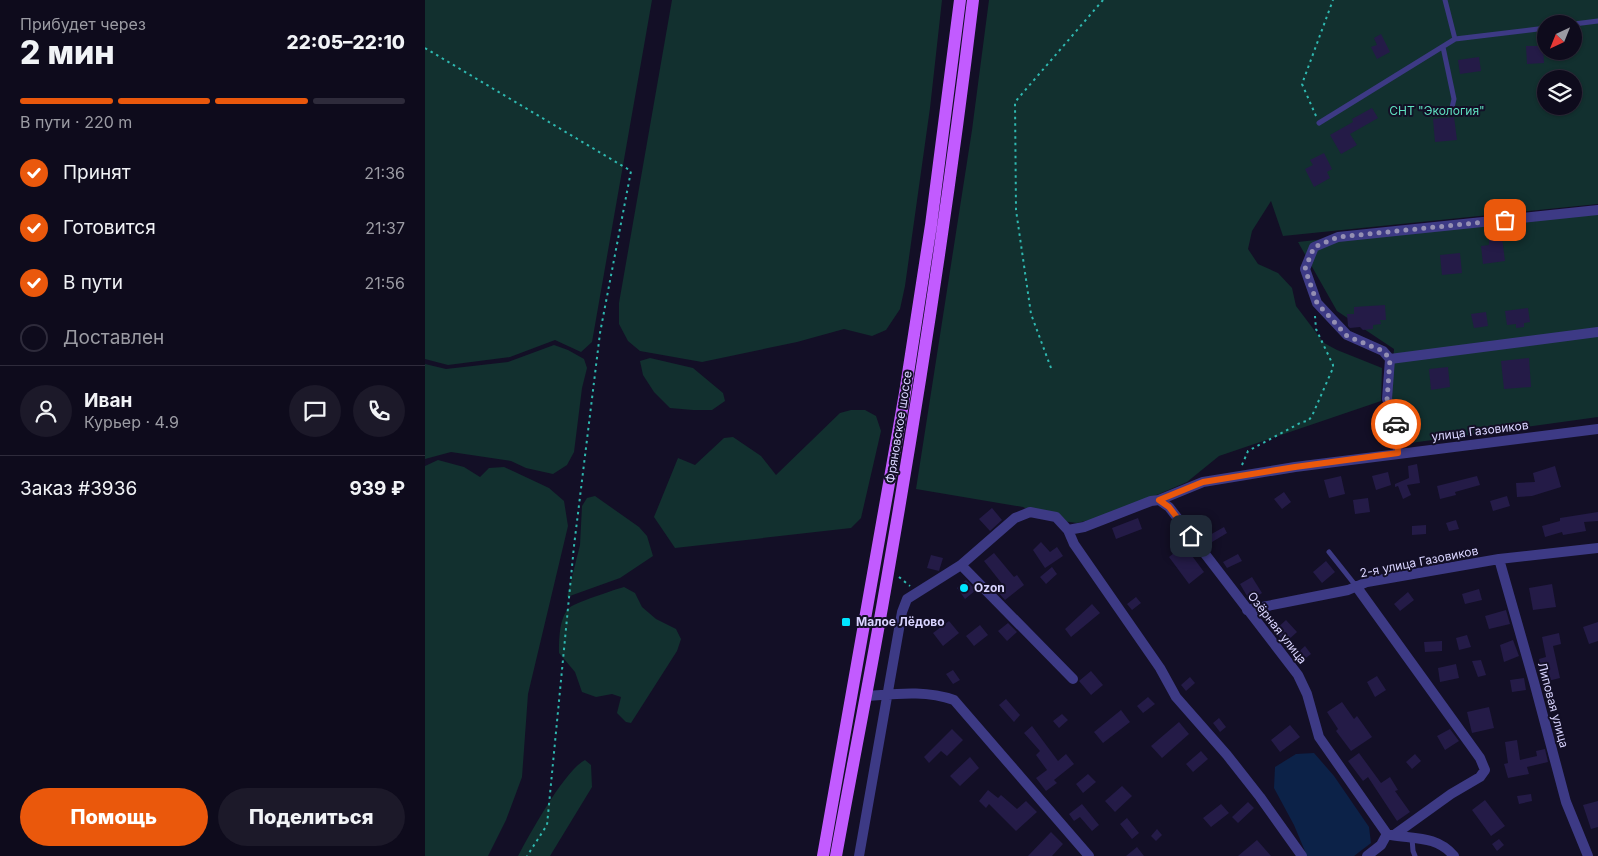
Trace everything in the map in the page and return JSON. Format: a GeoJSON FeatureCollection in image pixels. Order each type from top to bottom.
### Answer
{"type":"FeatureCollection","features":[{"type":"Feature","properties":{"kind":"main road","name":"Фряновское шоссе"},"geometry":{"type":"LineString","coordinates":[[823,856],[907,384],[931,225],[960,0]]}},
{"type":"Feature","properties":{"kind":"main road","name":"Фряновское шоссе"},"geometry":{"type":"LineString","coordinates":[[836,856],[888,574],[928,334],[959,120],[973,0]]}},
{"type":"Feature","properties":{"kind":"street"},"geometry":{"type":"LineString","coordinates":[[1398,453],[1396,422],[1387,400],[1390,359],[1383,351],[1347,336],[1317,303],[1305,269],[1314,247],[1338,237],[1598,210]]}},
{"type":"Feature","properties":{"kind":"street"},"geometry":{"type":"LineString","coordinates":[[1390,359],[1598,332]]}},
{"type":"Feature","properties":{"kind":"street","name":"улица Газовиков"},"geometry":{"type":"LineString","coordinates":[[1068,530],[1084,527],[1203,482],[1398,453],[1598,429]]}},
{"type":"Feature","properties":{"kind":"street","name":"Озёрная улица"},"geometry":{"type":"LineString","coordinates":[[1159,500],[1169,507],[1298,675],[1307,694],[1319,737],[1391,835]]}},
{"type":"Feature","properties":{"kind":"street"},"geometry":{"type":"LineString","coordinates":[[859,856],[902,612],[907,599],[961,564],[1015,518],[1030,512],[1056,517],[1068,530],[1075,544],[1160,668],[1176,697],[1227,755],[1302,856]]}},
{"type":"Feature","properties":{"kind":"street","name":"2-я улица Газовиков"},"geometry":{"type":"LineString","coordinates":[[1247,610],[1348,590],[1367,582],[1499,560],[1598,548]]}},
{"type":"Feature","properties":{"kind":"street","name":"Липовая улица"},"geometry":{"type":"LineString","coordinates":[[1499,560],[1566,802],[1588,856]]}},
{"type":"Feature","properties":{"kind":"street"},"geometry":{"type":"LineString","coordinates":[[961,564],[1073,679]]}},
{"type":"Feature","properties":{"kind":"street"},"geometry":{"type":"LineString","coordinates":[[1355,586],[1480,758],[1485,770],[1480,777],[1451,794],[1391,835],[1367,856]]}},
{"type":"Feature","properties":{"kind":"street"},"geometry":{"type":"LineString","coordinates":[[866,696],[924,693],[954,700],[1089,856]]}},
{"type":"Feature","properties":{"kind":"street"},"geometry":{"type":"LineString","coordinates":[[1391,835],[1437,842],[1447,848],[1454,856]]}},
{"type":"Feature","properties":{"kind":"lane"},"geometry":{"type":"LineString","coordinates":[[1445,0],[1455,40]]}},
{"type":"Feature","properties":{"kind":"lane"},"geometry":{"type":"LineString","coordinates":[[1583,23],[1598,21]]}},
{"type":"Feature","properties":{"kind":"lane"},"geometry":{"type":"LineString","coordinates":[[1319,123],[1455,40],[1537,29]]}},
{"type":"Feature","properties":{"kind":"lane"},"geometry":{"type":"LineString","coordinates":[[1443,47],[1455,99],[1451,112]]}},
{"type":"Feature","properties":{"kind":"lane"},"geometry":{"type":"LineString","coordinates":[[1329,552],[1355,586]]}},
{"type":"Feature","properties":{"kind":"lane"},"geometry":{"type":"LineString","coordinates":[[1411,837],[1415,856]]}},
{"type":"Feature","properties":{"kind":"path"},"geometry":{"type":"LineString","coordinates":[[1051,368],[1031,314],[1016,210],[1015,102],[1103,0]]}},
{"type":"Feature","properties":{"kind":"path"},"geometry":{"type":"LineString","coordinates":[[1319,123],[1302,84],[1333,0]]}},
{"type":"Feature","properties":{"kind":"path"},"geometry":{"type":"LineString","coordinates":[[425,48],[631,171],[599,343],[574,546],[547,825],[527,856]]}},
{"type":"Feature","properties":{"kind":"path"},"geometry":{"type":"LineString","coordinates":[[1238,476],[1248,452],[1302,422],[1308,421],[1313,416],[1333,370],[1333,365],[1316,329],[1313,310]]}},
{"type":"Feature","properties":{"kind":"path"},"geometry":{"type":"LineString","coordinates":[[897,575],[917,592]]}},
{"type":"Feature","properties":{"kind":"green space"},"geometry":{"type":"Polygon","coordinates":[[[425,0],[652,0],[592,342],[581,352],[555,340],[510,357],[448,365],[425,359],[425,0]]]}},
{"type":"Feature","properties":{"kind":"green space"},"geometry":{"type":"Polygon","coordinates":[[[672,0],[942,0],[930,108],[905,286],[900,309],[886,330],[872,336],[844,329],[797,342],[702,362],[640,351],[628,341],[619,324],[619,303],[672,0]]]}},
{"type":"Feature","properties":{"kind":"green space","name":"СНТ \"Экология\""},"geometry":{"type":"Polygon","coordinates":[[[989,0],[1598,0],[1598,204],[1283,236],[1271,201],[1252,231],[1248,249],[1258,264],[1278,273],[1292,288],[1296,306],[1324,343],[1382,368],[1381,401],[1219,456],[1187,482],[1110,515],[1077,523],[1047,519],[1023,507],[916,489],[972,130],[989,0]]]}},
{"type":"Feature","properties":{"kind":"green space"},"geometry":{"type":"Polygon","coordinates":[[[1598,208],[1598,417],[1389,446],[1394,349],[1337,311],[1298,242],[1598,208]]]}},
{"type":"Feature","properties":{"kind":"green space"},"geometry":{"type":"Polygon","coordinates":[[[554,345],[584,359],[587,368],[582,388],[574,452],[567,465],[553,474],[526,468],[511,461],[451,452],[425,459],[425,364],[446,369],[508,362],[554,345]]]}},
{"type":"Feature","properties":{"kind":"green space"},"geometry":{"type":"Polygon","coordinates":[[[650,358],[693,368],[723,393],[725,401],[712,410],[670,408],[654,392],[643,375],[640,361],[650,358]]]}},
{"type":"Feature","properties":{"kind":"green space"},"geometry":{"type":"Polygon","coordinates":[[[851,410],[865,410],[876,416],[881,431],[861,518],[851,528],[675,548],[654,517],[678,458],[695,465],[724,438],[733,437],[761,456],[776,475],[840,413],[851,410]]]}},
{"type":"Feature","properties":{"kind":"green space"},"geometry":{"type":"Polygon","coordinates":[[[438,460],[464,467],[480,477],[489,468],[504,467],[549,488],[564,501],[568,526],[528,694],[522,777],[506,820],[488,856],[425,856],[425,466],[438,460]]]}},
{"type":"Feature","properties":{"kind":"green space"},"geometry":{"type":"Polygon","coordinates":[[[595,496],[639,527],[647,536],[653,556],[620,578],[567,597],[580,545],[582,506],[587,498],[595,496]]]}},
{"type":"Feature","properties":{"kind":"green space"},"geometry":{"type":"Polygon","coordinates":[[[624,587],[635,593],[642,607],[656,619],[676,629],[681,639],[677,651],[631,723],[626,722],[617,713],[621,697],[612,694],[596,697],[582,692],[575,672],[559,653],[561,623],[569,608],[624,587]]]}},
{"type":"Feature","properties":{"kind":"green space"},"geometry":{"type":"Polygon","coordinates":[[[585,760],[591,765],[592,787],[550,856],[518,856],[558,789],[577,766],[585,760]]]}},
{"type":"Feature","properties":{"kind":"water"},"geometry":{"type":"Polygon","coordinates":[[[1314,753],[1334,776],[1369,827],[1371,843],[1354,856],[1307,856],[1294,825],[1274,788],[1275,767],[1296,754],[1314,753]]]}},
{"type":"Feature","properties":{"kind":"building"},"geometry":{"type":"Polygon","coordinates":[[[1381,34],[1390,52],[1377,59],[1371,47],[1377,45],[1374,38],[1381,34]]]}},
{"type":"Feature","properties":{"kind":"building"},"geometry":{"type":"Polygon","coordinates":[[[1526,46],[1537,46],[1537,60],[1544,60],[1544,63],[1527,64],[1526,46]]]}},
{"type":"Feature","properties":{"kind":"building"},"geometry":{"type":"Polygon","coordinates":[[[1479,57],[1481,71],[1460,74],[1458,60],[1479,57]]]}},
{"type":"Feature","properties":{"kind":"building"},"geometry":{"type":"Polygon","coordinates":[[[1372,108],[1378,118],[1350,134],[1357,145],[1341,154],[1330,135],[1353,122],[1352,119],[1372,108]]]}},
{"type":"Feature","properties":{"kind":"building"},"geometry":{"type":"Polygon","coordinates":[[[1454,117],[1457,140],[1435,142],[1433,119],[1454,117]]]}},
{"type":"Feature","properties":{"kind":"building"},"geometry":{"type":"Polygon","coordinates":[[[1324,153],[1332,169],[1327,172],[1330,178],[1314,187],[1305,169],[1313,165],[1310,160],[1324,153]]]}},
{"type":"Feature","properties":{"kind":"building"},"geometry":{"type":"Polygon","coordinates":[[[1502,238],[1505,261],[1483,264],[1481,246],[1489,245],[1489,240],[1502,238]]]}},
{"type":"Feature","properties":{"kind":"building"},"geometry":{"type":"Polygon","coordinates":[[[1460,253],[1462,273],[1442,275],[1440,255],[1460,253]]]}},
{"type":"Feature","properties":{"kind":"building"},"geometry":{"type":"Polygon","coordinates":[[[1385,305],[1386,320],[1380,320],[1381,324],[1373,325],[1373,329],[1363,330],[1360,327],[1350,328],[1348,326],[1347,314],[1354,314],[1354,307],[1385,305]]]}},
{"type":"Feature","properties":{"kind":"building"},"geometry":{"type":"Polygon","coordinates":[[[1528,308],[1530,322],[1524,323],[1524,327],[1516,328],[1516,324],[1507,325],[1505,311],[1528,308]]]}},
{"type":"Feature","properties":{"kind":"building"},"geometry":{"type":"Polygon","coordinates":[[[1486,312],[1488,326],[1474,328],[1471,314],[1486,312]]]}},
{"type":"Feature","properties":{"kind":"building"},"geometry":{"type":"Polygon","coordinates":[[[1529,358],[1531,387],[1504,389],[1501,361],[1529,358]]]}},
{"type":"Feature","properties":{"kind":"building"},"geometry":{"type":"Polygon","coordinates":[[[1448,367],[1450,387],[1431,390],[1429,369],[1448,367]]]}},
{"type":"Feature","properties":{"kind":"building"},"geometry":{"type":"Polygon","coordinates":[[[1417,464],[1420,483],[1407,485],[1411,495],[1403,499],[1398,486],[1395,487],[1395,484],[1409,478],[1408,466],[1417,464]]]}},
{"type":"Feature","properties":{"kind":"building"},"geometry":{"type":"Polygon","coordinates":[[[1555,466],[1561,487],[1532,496],[1517,497],[1516,483],[1535,482],[1533,473],[1555,466]]]}},
{"type":"Feature","properties":{"kind":"building"},"geometry":{"type":"Polygon","coordinates":[[[1388,472],[1391,485],[1376,490],[1372,476],[1388,472]]]}},
{"type":"Feature","properties":{"kind":"building"},"geometry":{"type":"Polygon","coordinates":[[[1341,476],[1345,494],[1329,498],[1324,480],[1341,476]]]}},
{"type":"Feature","properties":{"kind":"building"},"geometry":{"type":"Polygon","coordinates":[[[1477,476],[1480,485],[1455,492],[1456,495],[1440,499],[1437,486],[1477,476]]]}},
{"type":"Feature","properties":{"kind":"building"},"geometry":{"type":"Polygon","coordinates":[[[1284,492],[1291,502],[1282,509],[1274,499],[1284,492]]]}},
{"type":"Feature","properties":{"kind":"building"},"geometry":{"type":"Polygon","coordinates":[[[1507,496],[1510,506],[1493,511],[1490,501],[1507,496]]]}},
{"type":"Feature","properties":{"kind":"building"},"geometry":{"type":"Polygon","coordinates":[[[1368,498],[1370,512],[1355,514],[1353,500],[1368,498]]]}},
{"type":"Feature","properties":{"kind":"building"},"geometry":{"type":"Polygon","coordinates":[[[992,508],[1002,520],[990,531],[979,519],[992,508]]]}},
{"type":"Feature","properties":{"kind":"building"},"geometry":{"type":"Polygon","coordinates":[[[1598,512],[1598,521],[1584,522],[1586,531],[1563,535],[1562,532],[1545,537],[1542,526],[1560,521],[1560,518],[1598,512]]]}},
{"type":"Feature","properties":{"kind":"building"},"geometry":{"type":"Polygon","coordinates":[[[1138,518],[1142,529],[1116,539],[1112,528],[1138,518]]]}},
{"type":"Feature","properties":{"kind":"building"},"geometry":{"type":"Polygon","coordinates":[[[1456,520],[1459,529],[1449,531],[1446,523],[1456,520]]]}},
{"type":"Feature","properties":{"kind":"building"},"geometry":{"type":"Polygon","coordinates":[[[1426,525],[1426,534],[1412,535],[1412,526],[1426,525]]]}},
{"type":"Feature","properties":{"kind":"building"},"geometry":{"type":"Polygon","coordinates":[[[1224,527],[1227,533],[1212,542],[1208,536],[1224,527]]]}},
{"type":"Feature","properties":{"kind":"building"},"geometry":{"type":"Polygon","coordinates":[[[1041,542],[1050,552],[1057,547],[1063,556],[1045,568],[1033,550],[1041,542]]]}},
{"type":"Feature","properties":{"kind":"building"},"geometry":{"type":"Polygon","coordinates":[[[1184,545],[1204,572],[1189,584],[1169,557],[1184,545]]]}},
{"type":"Feature","properties":{"kind":"building"},"geometry":{"type":"Polygon","coordinates":[[[994,553],[1014,577],[1017,575],[1024,585],[1005,600],[996,590],[1003,585],[984,561],[994,553]]]}},
{"type":"Feature","properties":{"kind":"building"},"geometry":{"type":"Polygon","coordinates":[[[1238,554],[1242,561],[1227,568],[1223,562],[1238,554]]]}},
{"type":"Feature","properties":{"kind":"building"},"geometry":{"type":"Polygon","coordinates":[[[931,555],[943,558],[939,571],[927,568],[931,555]]]}},
{"type":"Feature","properties":{"kind":"building"},"geometry":{"type":"Polygon","coordinates":[[[1326,561],[1335,572],[1322,583],[1313,572],[1326,561]]]}},
{"type":"Feature","properties":{"kind":"building"},"geometry":{"type":"Polygon","coordinates":[[[1052,567],[1057,574],[1046,584],[1040,577],[1052,567]]]}},
{"type":"Feature","properties":{"kind":"building"},"geometry":{"type":"Polygon","coordinates":[[[1252,577],[1262,593],[1250,601],[1240,584],[1252,577]]]}},
{"type":"Feature","properties":{"kind":"building"},"geometry":{"type":"Polygon","coordinates":[[[966,580],[976,590],[965,599],[957,588],[966,580]]]}},
{"type":"Feature","properties":{"kind":"building"},"geometry":{"type":"Polygon","coordinates":[[[1552,584],[1556,607],[1533,610],[1529,588],[1552,584]]]}},
{"type":"Feature","properties":{"kind":"building"},"geometry":{"type":"Polygon","coordinates":[[[1479,589],[1482,600],[1465,604],[1462,594],[1479,589]]]}},
{"type":"Feature","properties":{"kind":"building"},"geometry":{"type":"Polygon","coordinates":[[[1408,592],[1414,600],[1400,611],[1394,604],[1408,592]]]}},
{"type":"Feature","properties":{"kind":"building"},"geometry":{"type":"Polygon","coordinates":[[[1136,597],[1141,603],[1132,610],[1127,604],[1136,597]]]}},
{"type":"Feature","properties":{"kind":"building"},"geometry":{"type":"Polygon","coordinates":[[[1092,604],[1100,613],[1071,637],[1065,629],[1092,604]]]}},
{"type":"Feature","properties":{"kind":"building"},"geometry":{"type":"Polygon","coordinates":[[[1506,610],[1510,624],[1489,629],[1485,616],[1506,610]]]}},
{"type":"Feature","properties":{"kind":"building"},"geometry":{"type":"Polygon","coordinates":[[[1286,620],[1297,632],[1285,643],[1274,631],[1286,620]]]}},
{"type":"Feature","properties":{"kind":"building"},"geometry":{"type":"Polygon","coordinates":[[[949,621],[959,633],[943,646],[933,633],[949,621]]]}},
{"type":"Feature","properties":{"kind":"building"},"geometry":{"type":"Polygon","coordinates":[[[1598,622],[1598,641],[1589,644],[1583,627],[1598,622]]]}},
{"type":"Feature","properties":{"kind":"building"},"geometry":{"type":"Polygon","coordinates":[[[1008,623],[1017,632],[1007,641],[998,631],[1008,623]]]}},
{"type":"Feature","properties":{"kind":"building"},"geometry":{"type":"Polygon","coordinates":[[[980,625],[988,635],[974,646],[966,636],[980,625]]]}},
{"type":"Feature","properties":{"kind":"building"},"geometry":{"type":"Polygon","coordinates":[[[1559,633],[1561,644],[1553,646],[1560,678],[1544,682],[1539,659],[1546,657],[1542,637],[1559,633]]]}},
{"type":"Feature","properties":{"kind":"building"},"geometry":{"type":"Polygon","coordinates":[[[1467,635],[1471,647],[1459,650],[1456,638],[1467,635]]]}},
{"type":"Feature","properties":{"kind":"building"},"geometry":{"type":"Polygon","coordinates":[[[1513,640],[1519,656],[1504,662],[1500,645],[1513,640]]]}},
{"type":"Feature","properties":{"kind":"building"},"geometry":{"type":"Polygon","coordinates":[[[1442,641],[1442,651],[1425,652],[1424,642],[1442,641]]]}},
{"type":"Feature","properties":{"kind":"building"},"geometry":{"type":"Polygon","coordinates":[[[1305,646],[1311,654],[1298,664],[1293,657],[1305,646]]]}},
{"type":"Feature","properties":{"kind":"building"},"geometry":{"type":"Polygon","coordinates":[[[1481,660],[1486,675],[1478,677],[1472,661],[1481,660]]]}},
{"type":"Feature","properties":{"kind":"building"},"geometry":{"type":"Polygon","coordinates":[[[1456,664],[1459,678],[1440,682],[1438,668],[1456,664]]]}},
{"type":"Feature","properties":{"kind":"building"},"geometry":{"type":"Polygon","coordinates":[[[953,670],[960,680],[953,684],[946,674],[953,670]]]}},
{"type":"Feature","properties":{"kind":"building"},"geometry":{"type":"Polygon","coordinates":[[[1091,671],[1103,685],[1091,695],[1079,681],[1091,671]]]}},
{"type":"Feature","properties":{"kind":"building"},"geometry":{"type":"Polygon","coordinates":[[[1377,676],[1386,690],[1375,697],[1367,682],[1377,676]]]}},
{"type":"Feature","properties":{"kind":"building"},"geometry":{"type":"Polygon","coordinates":[[[1190,677],[1195,683],[1186,691],[1181,685],[1190,677]]]}},
{"type":"Feature","properties":{"kind":"building"},"geometry":{"type":"Polygon","coordinates":[[[1524,678],[1526,690],[1512,692],[1510,680],[1524,678]]]}},
{"type":"Feature","properties":{"kind":"building"},"geometry":{"type":"Polygon","coordinates":[[[1148,697],[1155,704],[1143,713],[1137,706],[1148,697]]]}},
{"type":"Feature","properties":{"kind":"building"},"geometry":{"type":"Polygon","coordinates":[[[1006,699],[1020,715],[1014,722],[999,705],[1006,699]]]}},
{"type":"Feature","properties":{"kind":"building"},"geometry":{"type":"Polygon","coordinates":[[[1342,702],[1354,719],[1357,716],[1372,737],[1351,751],[1336,731],[1338,729],[1327,712],[1342,702]]]}},
{"type":"Feature","properties":{"kind":"building"},"geometry":{"type":"Polygon","coordinates":[[[1489,707],[1494,728],[1472,733],[1467,712],[1489,707]]]}},
{"type":"Feature","properties":{"kind":"building"},"geometry":{"type":"Polygon","coordinates":[[[1121,710],[1130,722],[1103,743],[1094,732],[1121,710]]]}},
{"type":"Feature","properties":{"kind":"building"},"geometry":{"type":"Polygon","coordinates":[[[1062,714],[1068,720],[1059,728],[1053,721],[1062,714]]]}},
{"type":"Feature","properties":{"kind":"building"},"geometry":{"type":"Polygon","coordinates":[[[1219,718],[1226,727],[1220,732],[1213,723],[1219,718]]]}},
{"type":"Feature","properties":{"kind":"building"},"geometry":{"type":"Polygon","coordinates":[[[1179,722],[1189,734],[1162,758],[1151,746],[1179,722]]]}},
{"type":"Feature","properties":{"kind":"building"},"geometry":{"type":"Polygon","coordinates":[[[1290,725],[1300,737],[1280,752],[1271,740],[1290,725]]]}},
{"type":"Feature","properties":{"kind":"building"},"geometry":{"type":"Polygon","coordinates":[[[1032,726],[1058,761],[1066,754],[1074,764],[1054,780],[1057,783],[1046,791],[1036,778],[1047,770],[1036,755],[1040,751],[1024,733],[1032,726]]]}},
{"type":"Feature","properties":{"kind":"building"},"geometry":{"type":"Polygon","coordinates":[[[952,729],[963,740],[947,756],[941,751],[929,763],[924,757],[952,729]]]}},
{"type":"Feature","properties":{"kind":"building"},"geometry":{"type":"Polygon","coordinates":[[[1450,729],[1459,741],[1445,750],[1437,736],[1450,729]]]}},
{"type":"Feature","properties":{"kind":"building"},"geometry":{"type":"Polygon","coordinates":[[[1517,740],[1520,760],[1537,756],[1536,751],[1545,749],[1548,762],[1527,767],[1529,774],[1508,778],[1504,764],[1508,763],[1505,742],[1517,740]]]}},
{"type":"Feature","properties":{"kind":"building"},"geometry":{"type":"Polygon","coordinates":[[[1201,751],[1208,759],[1193,772],[1186,764],[1201,751]]]}},
{"type":"Feature","properties":{"kind":"building"},"geometry":{"type":"Polygon","coordinates":[[[1359,753],[1381,783],[1390,777],[1398,790],[1395,791],[1410,812],[1397,821],[1368,777],[1363,781],[1348,761],[1359,753]]]}},
{"type":"Feature","properties":{"kind":"building"},"geometry":{"type":"Polygon","coordinates":[[[1415,754],[1421,761],[1412,769],[1406,762],[1415,754]]]}},
{"type":"Feature","properties":{"kind":"building"},"geometry":{"type":"Polygon","coordinates":[[[970,757],[979,768],[960,786],[950,776],[970,757]]]}},
{"type":"Feature","properties":{"kind":"building"},"geometry":{"type":"Polygon","coordinates":[[[1088,774],[1096,782],[1083,793],[1076,784],[1088,774]]]}},
{"type":"Feature","properties":{"kind":"building"},"geometry":{"type":"Polygon","coordinates":[[[1122,786],[1132,796],[1115,812],[1105,801],[1122,786]]]}},
{"type":"Feature","properties":{"kind":"building"},"geometry":{"type":"Polygon","coordinates":[[[988,790],[998,798],[1001,795],[1017,809],[1026,801],[1037,812],[1016,831],[989,804],[986,808],[979,801],[988,790]]]}},
{"type":"Feature","properties":{"kind":"building"},"geometry":{"type":"Polygon","coordinates":[[[1531,794],[1532,801],[1519,804],[1517,796],[1531,794]]]}},
{"type":"Feature","properties":{"kind":"building"},"geometry":{"type":"Polygon","coordinates":[[[1485,800],[1505,826],[1491,836],[1472,810],[1485,800]]]}},
{"type":"Feature","properties":{"kind":"building"},"geometry":{"type":"Polygon","coordinates":[[[1598,801],[1598,827],[1591,829],[1583,805],[1598,801]]]}},
{"type":"Feature","properties":{"kind":"building"},"geometry":{"type":"Polygon","coordinates":[[[1248,802],[1254,808],[1238,823],[1232,817],[1248,802]]]}},
{"type":"Feature","properties":{"kind":"building"},"geometry":{"type":"Polygon","coordinates":[[[1082,804],[1099,825],[1092,831],[1080,817],[1074,821],[1069,814],[1082,804]]]}},
{"type":"Feature","properties":{"kind":"building"},"geometry":{"type":"Polygon","coordinates":[[[1221,804],[1229,813],[1211,827],[1203,818],[1221,804]]]}},
{"type":"Feature","properties":{"kind":"building"},"geometry":{"type":"Polygon","coordinates":[[[1127,818],[1139,833],[1132,839],[1120,824],[1127,818]]]}},
{"type":"Feature","properties":{"kind":"building"},"geometry":{"type":"Polygon","coordinates":[[[1157,829],[1162,835],[1156,841],[1151,836],[1157,829]]]}},
{"type":"Feature","properties":{"kind":"building"},"geometry":{"type":"Polygon","coordinates":[[[1051,832],[1063,844],[1052,856],[1028,856],[1051,832]]]}},
{"type":"Feature","properties":{"kind":"building"},"geometry":{"type":"Polygon","coordinates":[[[1499,839],[1504,845],[1497,851],[1492,844],[1499,839]]]}},
{"type":"Feature","properties":{"kind":"building"},"geometry":{"type":"Polygon","coordinates":[[[1257,840],[1271,856],[1238,856],[1257,840]]]}},
{"type":"Feature","properties":{"kind":"building"},"geometry":{"type":"Polygon","coordinates":[[[1137,847],[1144,856],[1126,856],[1137,847]]]}},
{"type":"Feature","properties":{"kind":"way so far"},"geometry":{"type":"LineString","coordinates":[[1396,424],[1387,400],[1390,359],[1383,351],[1347,336],[1317,303],[1305,269],[1314,247],[1338,237],[1505,220]]}},
{"type":"Feature","properties":{"kind":"place","name":"Ozon"},"geometry":{"type":"Point","coordinates":[964,588]}},
{"type":"Feature","properties":{"kind":"place","name":"Малое Лёдово"},"geometry":{"type":"Point","coordinates":[846,622]}},
{"type":"Feature","properties":{"kind":"route"},"geometry":{"type":"LineString","coordinates":[[1191,536],[1169,507],[1159,500],[1203,482],[1398,453],[1396,424]]}}]}
